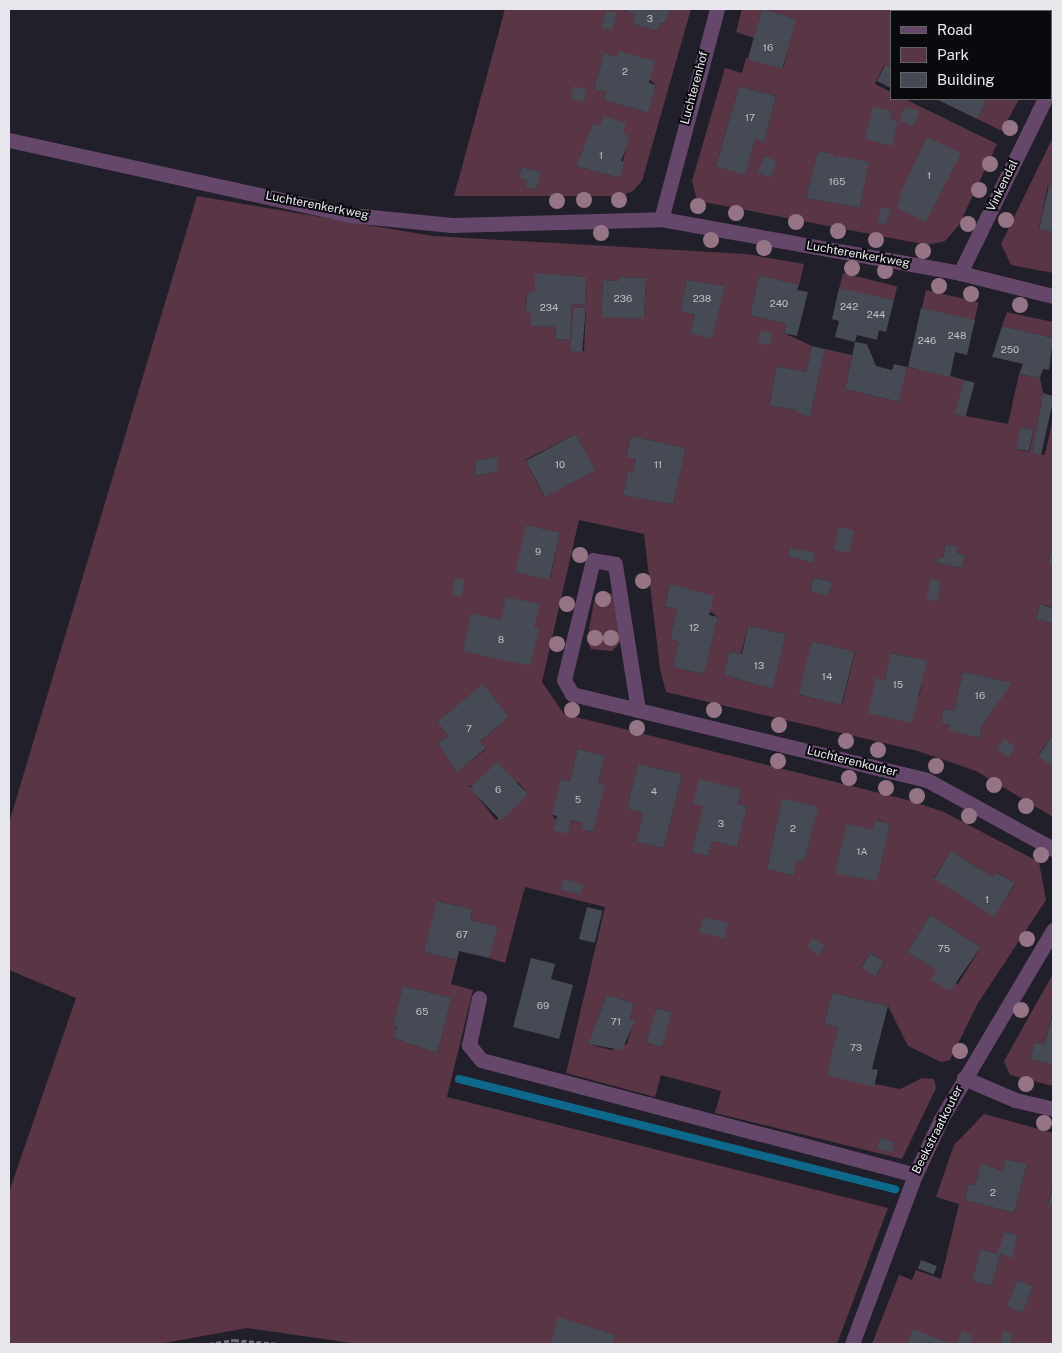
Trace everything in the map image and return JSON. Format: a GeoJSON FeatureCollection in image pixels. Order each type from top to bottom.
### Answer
{"type":"FeatureCollection","features":[{"type":"Feature","properties":{"kind":"street","name":"Luchterenhof"},"geometry":{"type":"LineString","coordinates":[[661,219],[717,9]]}},
{"type":"Feature","properties":{"kind":"street","name":"Vinkendal"},"geometry":{"type":"LineString","coordinates":[[960,273],[1045,100]]}},
{"type":"Feature","properties":{"kind":"street","name":"Luchterenkerkweg"},"geometry":{"type":"LineString","coordinates":[[9,140],[351,215],[452,225],[661,219],[960,273],[1053,296]]}},
{"type":"Feature","properties":{"kind":"street","name":"Luchterenkouter"},"geometry":{"type":"LineString","coordinates":[[638,710],[614,564],[593,560],[564,680],[572,694],[638,710],[928,780],[1053,849]]}},
{"type":"Feature","properties":{"kind":"street","name":"Beekstraatkouter"},"geometry":{"type":"LineString","coordinates":[[852,1344],[915,1174],[964,1078],[1053,930]]}},
{"type":"Feature","properties":{"kind":"street"},"geometry":{"type":"LineString","coordinates":[[479,998],[468,1045],[481,1060],[915,1174]]}},
{"type":"Feature","properties":{"kind":"street"},"geometry":{"type":"LineString","coordinates":[[964,1078],[1015,1100],[1053,1109]]}},
{"type":"Feature","properties":{"kind":"path"},"geometry":{"type":"LineString","coordinates":[[210,1344],[234,1340],[279,1344]]}},
{"type":"Feature","properties":{"kind":"green space"},"geometry":{"type":"Polygon","coordinates":[[[505,9],[623,9],[635,15],[633,24],[657,31],[660,23],[665,24],[670,9],[691,9],[642,181],[633,191],[621,196],[454,196],[505,9]],[[618,52],[617,57],[604,53],[594,89],[606,92],[604,100],[648,113],[656,85],[618,52]],[[593,125],[576,166],[620,178],[628,135],[593,125]],[[522,167],[519,178],[527,181],[525,187],[536,190],[540,172],[522,167]]]}},
{"type":"Feature","properties":{"kind":"green space"},"geometry":{"type":"Polygon","coordinates":[[[742,9],[762,9],[754,38],[736,32],[742,9]]]}},
{"type":"Feature","properties":{"kind":"green space"},"geometry":{"type":"Polygon","coordinates":[[[762,9],[961,9],[890,10],[890,68],[884,65],[875,84],[890,92],[890,100],[907,100],[997,144],[959,225],[945,241],[927,245],[704,202],[696,197],[692,181],[725,68],[742,73],[746,58],[783,68],[796,19],[762,9]],[[739,86],[716,166],[745,174],[755,139],[764,141],[776,96],[739,86]],[[873,107],[892,145],[898,121],[891,119],[892,111],[873,107]],[[818,151],[806,198],[860,208],[869,162],[834,159],[834,154],[818,151]],[[764,156],[759,173],[770,177],[776,161],[764,156]]]}},
{"type":"Feature","properties":{"kind":"green space"},"geometry":{"type":"Polygon","coordinates":[[[986,100],[1018,100],[1002,131],[977,119],[986,100]]]}},
{"type":"Feature","properties":{"kind":"green space"},"geometry":{"type":"Polygon","coordinates":[[[1053,137],[1053,186],[1048,185],[1039,228],[1053,232],[1053,273],[1011,265],[1001,244],[1053,137]]]}},
{"type":"Feature","properties":{"kind":"green space"},"geometry":{"type":"Polygon","coordinates":[[[197,196],[433,236],[746,254],[804,264],[799,285],[759,275],[750,315],[786,324],[784,333],[812,346],[806,372],[777,366],[769,406],[797,410],[810,417],[825,349],[852,355],[845,389],[898,402],[907,367],[951,376],[964,380],[956,414],[1008,424],[1019,374],[1040,378],[1043,393],[1032,453],[1045,455],[1053,417],[1053,544],[1048,562],[1053,564],[1053,607],[1040,604],[1036,619],[1053,624],[1053,735],[1038,755],[1053,767],[1053,817],[976,771],[918,751],[666,692],[660,669],[644,534],[579,520],[542,682],[564,714],[911,801],[944,812],[1039,862],[1046,900],[978,1003],[950,1060],[941,1062],[908,1046],[888,1006],[832,993],[824,1024],[838,1027],[828,1075],[900,1089],[922,1078],[934,1079],[936,1088],[902,1159],[715,1113],[721,1091],[661,1075],[655,1097],[566,1073],[605,907],[525,887],[505,963],[489,958],[497,927],[471,920],[472,909],[438,901],[424,952],[457,960],[451,984],[473,990],[447,1097],[888,1208],[837,1344],[358,1344],[247,1328],[159,1344],[9,1344],[9,1192],[76,998],[9,970],[9,823],[197,196]],[[536,274],[535,291],[527,293],[526,312],[531,313],[531,326],[556,327],[555,339],[570,340],[572,304],[585,305],[586,277],[536,274]],[[620,277],[619,281],[603,280],[601,316],[644,319],[646,278],[620,277]],[[687,280],[680,311],[695,315],[690,333],[712,338],[725,286],[687,280]],[[575,307],[573,351],[584,351],[586,308],[575,307]],[[1021,427],[1017,449],[1029,452],[1034,430],[1021,427]],[[576,434],[525,460],[544,496],[595,470],[576,434]],[[631,436],[626,456],[636,459],[633,473],[628,472],[623,495],[673,504],[686,448],[631,436]],[[496,457],[476,460],[474,476],[498,472],[496,457]],[[526,525],[550,579],[560,533],[526,525]],[[946,544],[943,558],[937,557],[936,563],[962,568],[965,555],[957,553],[958,547],[946,544]],[[790,548],[788,556],[813,563],[815,554],[790,548]],[[814,577],[810,590],[829,595],[832,582],[814,577]],[[670,584],[665,606],[677,609],[670,639],[679,642],[673,667],[704,674],[718,617],[670,584]],[[748,626],[741,654],[729,652],[724,675],[773,689],[786,634],[748,626]],[[812,641],[801,695],[842,705],[855,652],[812,641]],[[892,653],[885,680],[919,697],[926,661],[892,653]],[[963,672],[954,711],[944,709],[941,723],[950,725],[949,730],[979,738],[982,726],[1011,683],[963,672]],[[483,685],[437,722],[448,736],[438,743],[457,771],[486,749],[480,741],[509,717],[483,685]],[[578,749],[570,782],[562,779],[552,815],[568,834],[571,820],[583,823],[582,829],[593,832],[604,784],[598,783],[605,756],[578,749]],[[638,764],[627,809],[643,813],[636,842],[664,848],[682,774],[638,764]],[[518,782],[469,786],[496,820],[528,794],[518,782]],[[710,782],[692,852],[708,856],[712,841],[737,847],[747,806],[738,804],[741,789],[710,782]],[[782,799],[767,869],[794,876],[797,860],[804,862],[817,807],[782,799]],[[876,820],[873,830],[835,873],[877,880],[890,824],[876,820]],[[951,851],[934,878],[995,916],[1015,884],[997,872],[993,877],[951,851]],[[930,915],[907,952],[958,984],[981,947],[930,915]],[[870,953],[861,967],[876,976],[885,962],[870,953]],[[403,986],[393,1026],[397,1027],[394,1038],[437,1053],[452,998],[403,986]],[[607,995],[588,1044],[611,1050],[627,1044],[634,1021],[630,1019],[634,1003],[607,995]],[[656,1008],[647,1043],[662,1047],[671,1012],[656,1008]]]}},
{"type":"Feature","properties":{"kind":"green space"},"geometry":{"type":"Polygon","coordinates":[[[843,273],[897,287],[893,302],[839,289],[843,273]]]}},
{"type":"Feature","properties":{"kind":"green space"},"geometry":{"type":"Polygon","coordinates":[[[926,290],[979,302],[974,321],[922,309],[926,290]]]}},
{"type":"Feature","properties":{"kind":"green space"},"geometry":{"type":"Polygon","coordinates":[[[1007,312],[1053,322],[1053,338],[1002,326],[1007,312]]]}},
{"type":"Feature","properties":{"kind":"green space"},"geometry":{"type":"Polygon","coordinates":[[[601,591],[616,595],[623,639],[612,651],[591,649],[587,641],[594,601],[601,591]]]}},
{"type":"Feature","properties":{"kind":"green space"},"geometry":{"type":"Polygon","coordinates":[[[1053,974],[1053,1011],[1044,1045],[1035,1042],[1030,1059],[1053,1065],[1053,1086],[1010,1075],[1004,1061],[1053,974]]]}},
{"type":"Feature","properties":{"kind":"green space"},"geometry":{"type":"Polygon","coordinates":[[[984,1114],[1053,1133],[1053,1183],[1048,1204],[1053,1206],[1053,1288],[1050,1288],[1053,1289],[1053,1344],[872,1344],[899,1275],[912,1280],[916,1270],[941,1279],[959,1204],[936,1197],[954,1145],[984,1114]],[[1005,1159],[1003,1171],[981,1163],[975,1185],[969,1184],[965,1200],[1014,1213],[1027,1164],[1005,1159]],[[1006,1232],[997,1254],[980,1249],[972,1281],[992,1286],[1000,1254],[1013,1257],[1018,1235],[1006,1232]],[[1017,1280],[1008,1306],[1023,1311],[1033,1286],[1017,1280]]]}},
{"type":"Feature","properties":{"kind":"building"},"geometry":{"type":"Polygon","coordinates":[[[623,9],[670,9],[665,24],[660,23],[657,31],[633,24],[635,15],[623,9]]]}},
{"type":"Feature","properties":{"kind":"building"},"geometry":{"type":"Polygon","coordinates":[[[762,9],[797,19],[782,69],[748,59],[762,9]]]}},
{"type":"Feature","properties":{"kind":"building"},"geometry":{"type":"Polygon","coordinates":[[[961,9],[1022,9],[990,10],[961,9]]]}},
{"type":"Feature","properties":{"kind":"building"},"geometry":{"type":"Polygon","coordinates":[[[606,10],[617,13],[612,30],[601,27],[606,10]]]}},
{"type":"Feature","properties":{"kind":"building"},"geometry":{"type":"Polygon","coordinates":[[[618,51],[655,61],[649,83],[656,85],[648,113],[604,100],[606,92],[594,89],[604,53],[617,57],[618,51]]]}},
{"type":"Feature","properties":{"kind":"building"},"geometry":{"type":"Polygon","coordinates":[[[885,65],[890,68],[890,88],[877,81],[885,65]]]}},
{"type":"Feature","properties":{"kind":"building"},"geometry":{"type":"Polygon","coordinates":[[[573,86],[587,89],[584,102],[570,99],[573,86]]]}},
{"type":"Feature","properties":{"kind":"building"},"geometry":{"type":"Polygon","coordinates":[[[739,86],[776,96],[764,142],[755,139],[745,175],[716,166],[739,86]]]}},
{"type":"Feature","properties":{"kind":"building"},"geometry":{"type":"Polygon","coordinates":[[[938,100],[986,100],[977,119],[938,100]]]}},
{"type":"Feature","properties":{"kind":"building"},"geometry":{"type":"Polygon","coordinates":[[[873,106],[892,111],[891,119],[898,121],[892,146],[865,139],[873,106]]]}},
{"type":"Feature","properties":{"kind":"building"},"geometry":{"type":"Polygon","coordinates":[[[905,106],[919,111],[914,126],[900,121],[905,106]]]}},
{"type":"Feature","properties":{"kind":"building"},"geometry":{"type":"Polygon","coordinates":[[[603,116],[626,123],[623,133],[628,135],[629,141],[621,161],[625,162],[620,178],[576,166],[593,124],[600,126],[603,116]]]}},
{"type":"Feature","properties":{"kind":"building"},"geometry":{"type":"Polygon","coordinates":[[[927,137],[961,153],[926,222],[897,208],[901,199],[898,198],[927,137]]]}},
{"type":"Feature","properties":{"kind":"building"},"geometry":{"type":"Polygon","coordinates":[[[818,151],[834,154],[834,159],[838,156],[869,162],[860,208],[806,198],[818,151]]]}},
{"type":"Feature","properties":{"kind":"building"},"geometry":{"type":"Polygon","coordinates":[[[764,156],[777,161],[771,178],[758,173],[764,156]]]}},
{"type":"Feature","properties":{"kind":"building"},"geometry":{"type":"Polygon","coordinates":[[[522,167],[541,172],[536,190],[525,187],[527,181],[519,178],[522,167]]]}},
{"type":"Feature","properties":{"kind":"building"},"geometry":{"type":"Polygon","coordinates":[[[1049,185],[1053,186],[1053,232],[1039,229],[1049,185]]]}},
{"type":"Feature","properties":{"kind":"building"},"geometry":{"type":"Polygon","coordinates":[[[881,207],[890,209],[886,225],[877,223],[881,207]]]}},
{"type":"Feature","properties":{"kind":"building"},"geometry":{"type":"Polygon","coordinates":[[[535,273],[586,277],[585,305],[572,304],[570,340],[555,339],[556,327],[531,326],[531,313],[526,313],[527,293],[535,291],[535,273]]]}},
{"type":"Feature","properties":{"kind":"building"},"geometry":{"type":"Polygon","coordinates":[[[759,275],[799,285],[797,290],[808,292],[797,336],[784,333],[786,324],[750,315],[759,275]]]}},
{"type":"Feature","properties":{"kind":"building"},"geometry":{"type":"Polygon","coordinates":[[[619,277],[646,278],[644,319],[601,317],[603,280],[619,281],[619,277]]]}},
{"type":"Feature","properties":{"kind":"building"},"geometry":{"type":"Polygon","coordinates":[[[687,280],[725,286],[712,339],[690,333],[695,315],[680,311],[687,280]]]}},
{"type":"Feature","properties":{"kind":"building"},"geometry":{"type":"Polygon","coordinates":[[[839,288],[894,300],[886,332],[879,330],[877,340],[857,335],[855,342],[835,337],[839,321],[832,319],[839,288]]]}},
{"type":"Feature","properties":{"kind":"building"},"geometry":{"type":"Polygon","coordinates":[[[574,307],[586,308],[582,352],[570,351],[574,307]]]}},
{"type":"Feature","properties":{"kind":"building"},"geometry":{"type":"Polygon","coordinates":[[[921,308],[975,320],[967,355],[955,352],[950,377],[908,367],[921,308]]]}},
{"type":"Feature","properties":{"kind":"building"},"geometry":{"type":"Polygon","coordinates":[[[1002,326],[1053,338],[1049,370],[1043,369],[1040,378],[1019,374],[1023,364],[992,357],[1002,326]]]}},
{"type":"Feature","properties":{"kind":"building"},"geometry":{"type":"Polygon","coordinates":[[[761,330],[773,333],[769,346],[758,343],[761,330]]]}},
{"type":"Feature","properties":{"kind":"building"},"geometry":{"type":"Polygon","coordinates":[[[855,342],[867,344],[876,366],[892,370],[894,364],[907,367],[899,402],[845,389],[855,342]]]}},
{"type":"Feature","properties":{"kind":"building"},"geometry":{"type":"Polygon","coordinates":[[[812,346],[825,349],[810,417],[797,413],[797,410],[769,406],[777,366],[806,372],[812,346]]]}},
{"type":"Feature","properties":{"kind":"building"},"geometry":{"type":"Polygon","coordinates":[[[964,380],[975,383],[966,417],[955,414],[964,380]]]}},
{"type":"Feature","properties":{"kind":"building"},"geometry":{"type":"Polygon","coordinates":[[[1043,393],[1053,396],[1053,401],[1041,455],[1032,453],[1043,393]]]}},
{"type":"Feature","properties":{"kind":"building"},"geometry":{"type":"Polygon","coordinates":[[[1021,427],[1034,430],[1029,451],[1016,448],[1021,427]]]}},
{"type":"Feature","properties":{"kind":"building"},"geometry":{"type":"Polygon","coordinates":[[[576,434],[595,470],[545,497],[526,461],[576,434]]]}},
{"type":"Feature","properties":{"kind":"building"},"geometry":{"type":"Polygon","coordinates":[[[631,436],[686,448],[673,504],[623,495],[628,471],[633,473],[636,459],[626,457],[631,436]]]}},
{"type":"Feature","properties":{"kind":"building"},"geometry":{"type":"Polygon","coordinates":[[[497,457],[498,472],[474,476],[476,460],[497,457]]]}},
{"type":"Feature","properties":{"kind":"building"},"geometry":{"type":"Polygon","coordinates":[[[526,525],[560,533],[549,580],[515,572],[526,525]]]}},
{"type":"Feature","properties":{"kind":"building"},"geometry":{"type":"Polygon","coordinates":[[[839,527],[855,531],[849,553],[833,549],[839,527]]]}},
{"type":"Feature","properties":{"kind":"building"},"geometry":{"type":"Polygon","coordinates":[[[946,544],[958,547],[957,553],[965,555],[962,568],[936,563],[937,557],[943,558],[946,544]]]}},
{"type":"Feature","properties":{"kind":"building"},"geometry":{"type":"Polygon","coordinates":[[[1053,544],[1053,564],[1048,563],[1053,544]]]}},
{"type":"Feature","properties":{"kind":"building"},"geometry":{"type":"Polygon","coordinates":[[[790,548],[815,553],[813,563],[788,556],[790,548]]]}},
{"type":"Feature","properties":{"kind":"building"},"geometry":{"type":"Polygon","coordinates":[[[814,577],[832,582],[828,596],[810,590],[814,577]]]}},
{"type":"Feature","properties":{"kind":"building"},"geometry":{"type":"Polygon","coordinates":[[[455,578],[465,580],[462,597],[452,595],[455,578]]]}},
{"type":"Feature","properties":{"kind":"building"},"geometry":{"type":"Polygon","coordinates":[[[930,579],[941,581],[937,602],[926,600],[930,579]]]}},
{"type":"Feature","properties":{"kind":"building"},"geometry":{"type":"Polygon","coordinates":[[[670,584],[714,596],[709,615],[718,617],[704,674],[673,667],[679,642],[670,639],[677,609],[665,606],[670,584]]]}},
{"type":"Feature","properties":{"kind":"building"},"geometry":{"type":"Polygon","coordinates":[[[506,597],[540,604],[534,627],[539,628],[530,666],[463,651],[471,613],[501,620],[506,597]]]}},
{"type":"Feature","properties":{"kind":"building"},"geometry":{"type":"Polygon","coordinates":[[[1040,604],[1053,608],[1053,624],[1036,619],[1040,604]]]}},
{"type":"Feature","properties":{"kind":"building"},"geometry":{"type":"Polygon","coordinates":[[[748,626],[786,634],[773,689],[724,675],[729,652],[742,654],[748,626]]]}},
{"type":"Feature","properties":{"kind":"building"},"geometry":{"type":"Polygon","coordinates":[[[812,641],[855,652],[841,705],[799,694],[812,641]]]}},
{"type":"Feature","properties":{"kind":"building"},"geometry":{"type":"Polygon","coordinates":[[[891,653],[927,661],[912,723],[868,713],[876,678],[885,680],[891,653]]]}},
{"type":"Feature","properties":{"kind":"building"},"geometry":{"type":"Polygon","coordinates":[[[963,672],[1012,683],[982,726],[979,738],[948,730],[950,725],[941,723],[944,709],[954,711],[963,672]]]}},
{"type":"Feature","properties":{"kind":"building"},"geometry":{"type":"Polygon","coordinates":[[[483,684],[509,717],[480,741],[486,748],[457,772],[438,743],[448,736],[437,722],[483,684]]]}},
{"type":"Feature","properties":{"kind":"building"},"geometry":{"type":"Polygon","coordinates":[[[1053,735],[1053,767],[1038,756],[1053,735]]]}},
{"type":"Feature","properties":{"kind":"building"},"geometry":{"type":"Polygon","coordinates":[[[1004,739],[1016,747],[1008,758],[997,750],[1004,739]]]}},
{"type":"Feature","properties":{"kind":"building"},"geometry":{"type":"Polygon","coordinates":[[[578,749],[605,756],[598,783],[605,784],[593,832],[581,829],[583,823],[571,820],[568,834],[553,830],[557,816],[552,815],[561,779],[570,782],[578,749]]]}},
{"type":"Feature","properties":{"kind":"building"},"geometry":{"type":"Polygon","coordinates":[[[497,762],[528,794],[501,821],[470,788],[497,762]]]}},
{"type":"Feature","properties":{"kind":"building"},"geometry":{"type":"Polygon","coordinates":[[[638,764],[682,774],[664,848],[636,842],[643,813],[627,809],[638,764]]]}},
{"type":"Feature","properties":{"kind":"building"},"geometry":{"type":"Polygon","coordinates":[[[699,779],[741,789],[738,804],[747,806],[737,847],[712,841],[708,856],[692,852],[703,806],[693,804],[699,779]]]}},
{"type":"Feature","properties":{"kind":"building"},"geometry":{"type":"Polygon","coordinates":[[[782,798],[818,807],[804,862],[797,860],[794,876],[767,869],[782,798]]]}},
{"type":"Feature","properties":{"kind":"building"},"geometry":{"type":"Polygon","coordinates":[[[875,820],[890,824],[877,881],[835,874],[847,824],[873,830],[875,820]]]}},
{"type":"Feature","properties":{"kind":"building"},"geometry":{"type":"Polygon","coordinates":[[[951,851],[993,877],[996,872],[1015,883],[995,917],[934,879],[951,851]]]}},
{"type":"Feature","properties":{"kind":"building"},"geometry":{"type":"Polygon","coordinates":[[[564,879],[583,884],[580,895],[561,890],[564,879]]]}},
{"type":"Feature","properties":{"kind":"building"},"geometry":{"type":"Polygon","coordinates":[[[437,901],[472,909],[471,920],[498,927],[489,958],[459,951],[457,960],[424,952],[437,901]]]}},
{"type":"Feature","properties":{"kind":"building"},"geometry":{"type":"Polygon","coordinates":[[[587,907],[603,911],[595,943],[579,939],[587,907]]]}},
{"type":"Feature","properties":{"kind":"building"},"geometry":{"type":"Polygon","coordinates":[[[930,915],[981,947],[950,991],[931,980],[937,971],[907,952],[930,915]]]}},
{"type":"Feature","properties":{"kind":"building"},"geometry":{"type":"Polygon","coordinates":[[[703,917],[728,923],[725,938],[699,933],[703,917]]]}},
{"type":"Feature","properties":{"kind":"building"},"geometry":{"type":"Polygon","coordinates":[[[813,938],[825,946],[818,955],[807,947],[813,938]]]}},
{"type":"Feature","properties":{"kind":"building"},"geometry":{"type":"Polygon","coordinates":[[[870,953],[885,962],[876,976],[861,968],[870,953]]]}},
{"type":"Feature","properties":{"kind":"building"},"geometry":{"type":"Polygon","coordinates":[[[531,958],[555,964],[551,979],[573,985],[559,1039],[513,1027],[531,958]]]}},
{"type":"Feature","properties":{"kind":"building"},"geometry":{"type":"Polygon","coordinates":[[[403,986],[452,998],[437,1053],[394,1038],[397,1027],[393,1026],[403,986]]]}},
{"type":"Feature","properties":{"kind":"building"},"geometry":{"type":"Polygon","coordinates":[[[832,993],[888,1006],[872,1069],[878,1070],[874,1087],[827,1075],[838,1027],[824,1024],[832,993]]]}},
{"type":"Feature","properties":{"kind":"building"},"geometry":{"type":"Polygon","coordinates":[[[607,995],[634,1003],[630,1019],[635,1021],[622,1050],[588,1044],[607,995]]]}},
{"type":"Feature","properties":{"kind":"building"},"geometry":{"type":"Polygon","coordinates":[[[656,1008],[671,1012],[662,1047],[647,1043],[656,1008]]]}},
{"type":"Feature","properties":{"kind":"building"},"geometry":{"type":"Polygon","coordinates":[[[1053,1013],[1053,1065],[1030,1059],[1035,1042],[1044,1045],[1053,1013]]]}},
{"type":"Feature","properties":{"kind":"building"},"geometry":{"type":"Polygon","coordinates":[[[880,1138],[894,1142],[891,1153],[877,1149],[880,1138]]]}},
{"type":"Feature","properties":{"kind":"building"},"geometry":{"type":"Polygon","coordinates":[[[1005,1159],[1027,1164],[1014,1213],[965,1200],[969,1184],[975,1185],[981,1163],[1003,1171],[1005,1159]]]}},
{"type":"Feature","properties":{"kind":"building"},"geometry":{"type":"Polygon","coordinates":[[[1053,1185],[1053,1206],[1048,1205],[1053,1185]]]}},
{"type":"Feature","properties":{"kind":"building"},"geometry":{"type":"Polygon","coordinates":[[[1005,1232],[1018,1235],[1013,1258],[1000,1254],[992,1286],[972,1281],[980,1249],[997,1254],[1005,1232]]]}},
{"type":"Feature","properties":{"kind":"building"},"geometry":{"type":"Polygon","coordinates":[[[921,1260],[937,1266],[934,1274],[918,1268],[921,1260]]]}},
{"type":"Feature","properties":{"kind":"building"},"geometry":{"type":"Polygon","coordinates":[[[1017,1280],[1033,1286],[1023,1312],[1007,1306],[1017,1280]]]}},
{"type":"Feature","properties":{"kind":"building"},"geometry":{"type":"Polygon","coordinates":[[[558,1317],[615,1335],[613,1344],[551,1344],[558,1317]]]}},
{"type":"Feature","properties":{"kind":"building"},"geometry":{"type":"Polygon","coordinates":[[[913,1329],[952,1344],[907,1344],[913,1329]]]}},
{"type":"Feature","properties":{"kind":"building"},"geometry":{"type":"Polygon","coordinates":[[[962,1331],[973,1336],[970,1344],[957,1344],[962,1331]]]}},
{"type":"Feature","properties":{"kind":"building"},"geometry":{"type":"Polygon","coordinates":[[[1003,1331],[1013,1334],[1010,1344],[1000,1344],[1003,1331]]]}},
{"type":"Feature","properties":{"kind":"waterway"},"geometry":{"type":"LineString","coordinates":[[459,1079],[895,1189]]}}]}
